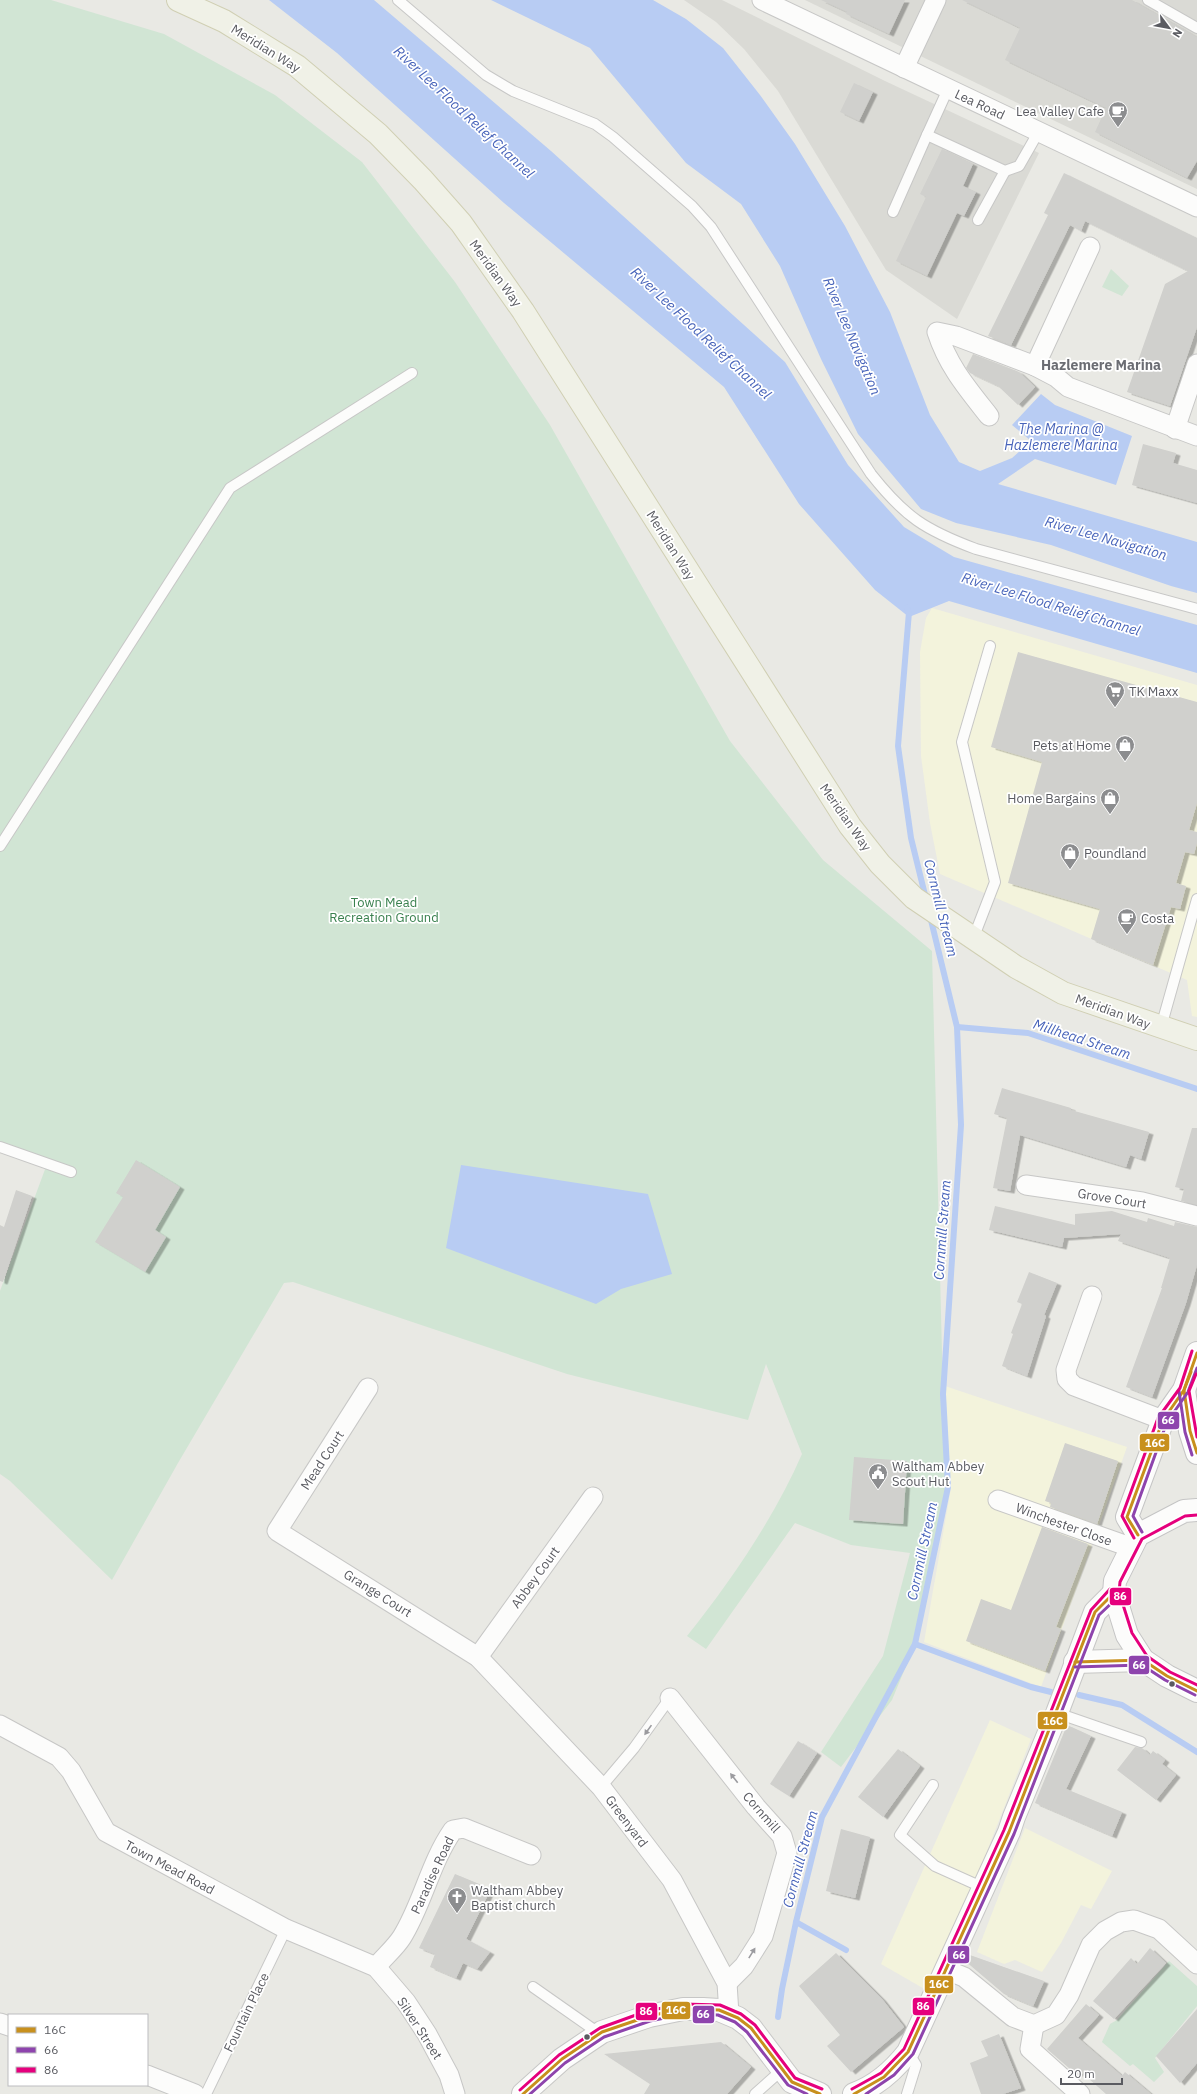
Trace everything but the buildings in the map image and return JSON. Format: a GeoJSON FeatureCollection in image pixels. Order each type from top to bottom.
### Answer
{"type":"FeatureCollection","features":[{"type":"Feature","properties":{"kind":"main road","name":"Meridian Way"},"geometry":{"type":"LineString","coordinates":[[178,0],[224,21],[297,66],[378,134],[423,180],[461,224],[528,318],[830,796],[862,842],[914,898],[973,940],[1063,993],[1161,1028],[1197,1039]]}},
{"type":"Feature","properties":{"kind":"street","name":"Lea Road"},"geometry":{"type":"LineString","coordinates":[[762,0],[1197,207]]}},
{"type":"Feature","properties":{"kind":"street"},"geometry":{"type":"LineString","coordinates":[[904,68],[936,0]]}},
{"type":"Feature","properties":{"kind":"street"},"geometry":{"type":"LineString","coordinates":[[1035,366],[1090,248]]}},
{"type":"Feature","properties":{"kind":"street"},"geometry":{"type":"LineString","coordinates":[[989,416],[959,378],[944,354],[937,332],[956,336],[1035,366],[1056,376],[1068,387],[1175,429],[1197,436]]}},
{"type":"Feature","properties":{"kind":"street"},"geometry":{"type":"LineString","coordinates":[[1175,429],[1197,364]]}},
{"type":"Feature","properties":{"kind":"street","name":"Grove Court"},"geometry":{"type":"LineString","coordinates":[[1026,1185],[1142,1202],[1197,1216]]}},
{"type":"Feature","properties":{"kind":"street"},"geometry":{"type":"LineString","coordinates":[[1092,1296],[1066,1370],[1067,1379],[1074,1386],[1163,1420]]}},
{"type":"Feature","properties":{"kind":"street"},"geometry":{"type":"LineString","coordinates":[[1134,1541],[1127,1517],[1163,1420],[1184,1390],[1197,1353]]}},
{"type":"Feature","properties":{"kind":"street","name":"Mead Court"},"geometry":{"type":"LineString","coordinates":[[277,1531],[368,1388]]}},
{"type":"Feature","properties":{"kind":"street"},"geometry":{"type":"LineString","coordinates":[[1184,1390],[1190,1431],[1197,1453]]}},
{"type":"Feature","properties":{"kind":"street","name":"Abbey Court"},"geometry":{"type":"LineString","coordinates":[[478,1657],[593,1497]]}},
{"type":"Feature","properties":{"kind":"street","name":"Winchester Close"},"geometry":{"type":"LineString","coordinates":[[998,1500],[1134,1541]]}},
{"type":"Feature","properties":{"kind":"street"},"geometry":{"type":"LineString","coordinates":[[1197,1510],[1184,1511],[1134,1541],[1115,1581],[1114,1593],[1127,1635],[1143,1660],[1167,1676],[1197,1691]]}},
{"type":"Feature","properties":{"kind":"street","name":"Grange Court"},"geometry":{"type":"LineString","coordinates":[[277,1531],[478,1657]]}},
{"type":"Feature","properties":{"kind":"street"},"geometry":{"type":"LineString","coordinates":[[854,2094],[871,2086],[884,2077],[908,2052],[947,1970],[1009,1832],[1057,1713],[1095,1612],[1114,1593]]}},
{"type":"Feature","properties":{"kind":"street","name":"Greenyard"},"geometry":{"type":"LineString","coordinates":[[478,1657],[602,1787],[672,1880],[727,1983],[729,2014]]}},
{"type":"Feature","properties":{"kind":"street"},"geometry":{"type":"LineString","coordinates":[[1075,1662],[1143,1660]]}},
{"type":"Feature","properties":{"kind":"street","name":"Cornmill"},"geometry":{"type":"LineString","coordinates":[[670,1698],[756,1807],[782,1836],[787,1853],[763,1936],[744,1966],[727,1983]]}},
{"type":"Feature","properties":{"kind":"street","name":"Town Mead Road"},"geometry":{"type":"LineString","coordinates":[[0,1725],[59,1757],[71,1771],[106,1832],[286,1929],[376,1967]]}},
{"type":"Feature","properties":{"kind":"street","name":"Paradise Road"},"geometry":{"type":"LineString","coordinates":[[376,1967],[402,1938],[445,1842],[452,1830],[464,1828],[531,1856]]}},
{"type":"Feature","properties":{"kind":"street"},"geometry":{"type":"LineString","coordinates":[[947,1970],[964,1977],[1013,2017],[1034,2025],[1056,2015],[1069,1995],[1091,1945],[1105,1931],[1121,1922],[1134,1920],[1158,1929],[1197,1964]]}},
{"type":"Feature","properties":{"kind":"street","name":"Silver Street"},"geometry":{"type":"LineString","coordinates":[[376,1967],[406,2002],[427,2034],[449,2075],[455,2094]]}},
{"type":"Feature","properties":{"kind":"street"},"geometry":{"type":"LineString","coordinates":[[523,2094],[562,2059],[600,2034],[649,2016],[683,2009],[719,2010],[738,2018],[751,2028],[792,2082],[820,2094]]}},
{"type":"Feature","properties":{"kind":"street"},"geometry":{"type":"LineString","coordinates":[[1034,2025],[1030,2049],[1080,2094]]}},
{"type":"Feature","properties":{"kind":"street"},"geometry":{"type":"LineString","coordinates":[[148,2075],[195,2094]]}},
{"type":"Feature","properties":{"kind":"lane"},"geometry":{"type":"LineString","coordinates":[[398,0],[486,75],[513,91],[595,124],[613,137],[692,206],[711,227],[871,474],[892,501],[913,519],[944,537],[976,549],[1197,609]]}},
{"type":"Feature","properties":{"kind":"lane"},"geometry":{"type":"LineString","coordinates":[[1148,0],[1197,28]]}},
{"type":"Feature","properties":{"kind":"lane"},"geometry":{"type":"LineString","coordinates":[[892,212],[948,89]]}},
{"type":"Feature","properties":{"kind":"lane"},"geometry":{"type":"LineString","coordinates":[[978,220],[1005,171],[1019,166],[1039,131]]}},
{"type":"Feature","properties":{"kind":"lane"},"geometry":{"type":"LineString","coordinates":[[927,135],[1005,171]]}},
{"type":"Feature","properties":{"kind":"lane"},"geometry":{"type":"LineString","coordinates":[[0,846],[230,488],[412,373]]}},
{"type":"Feature","properties":{"kind":"lane"},"geometry":{"type":"LineString","coordinates":[[973,940],[995,882],[962,742],[990,646]]}},
{"type":"Feature","properties":{"kind":"lane"},"geometry":{"type":"LineString","coordinates":[[1161,1028],[1197,899]]}},
{"type":"Feature","properties":{"kind":"lane"},"geometry":{"type":"LineString","coordinates":[[0,1147],[71,1172]]}},
{"type":"Feature","properties":{"kind":"lane"},"geometry":{"type":"LineString","coordinates":[[602,1787],[634,1748],[670,1698]]}},
{"type":"Feature","properties":{"kind":"lane"},"geometry":{"type":"LineString","coordinates":[[1057,1713],[1141,1742]]}},
{"type":"Feature","properties":{"kind":"lane"},"geometry":{"type":"LineString","coordinates":[[933,1785],[900,1835],[935,1866],[984,1888]]}},
{"type":"Feature","properties":{"kind":"lane","name":"Fountain Place"},"geometry":{"type":"LineString","coordinates":[[206,2094],[286,1929]]}},
{"type":"Feature","properties":{"kind":"lane"},"geometry":{"type":"LineString","coordinates":[[533,1987],[600,2034]]}},
{"type":"Feature","properties":{"kind":"lane"},"geometry":{"type":"LineString","coordinates":[[907,2094],[916,2065],[908,2052]]}},
{"type":"Feature","properties":{"kind":"lane"},"geometry":{"type":"LineString","coordinates":[[755,2094],[783,2069]]}},
{"type":"Feature","properties":{"kind":"shaded area"},"geometry":{"type":"Polygon","coordinates":[[[684,0],[722,0],[885,81],[1039,153],[957,319],[886,270],[778,91],[744,49],[716,22],[684,0]]]}},
{"type":"Feature","properties":{"kind":"shaded area"},"geometry":{"type":"Polygon","coordinates":[[[805,0],[1197,0],[1197,189],[1032,110],[805,0]]]}},
{"type":"Feature","properties":{"kind":"shaded area"},"geometry":{"type":"Polygon","coordinates":[[[932,608],[1197,685],[1197,1017],[1192,1016],[1187,980],[940,874],[930,823],[921,756],[920,652],[926,618],[932,608]]]}},
{"type":"Feature","properties":{"kind":"shaded area"},"geometry":{"type":"Polygon","coordinates":[[[945,1386],[1127,1447],[1041,1687],[924,1642],[951,1488],[945,1386]]]}},
{"type":"Feature","properties":{"kind":"shaded area"},"geometry":{"type":"Polygon","coordinates":[[[990,1720],[1031,1739],[976,1879],[928,1991],[881,1964],[990,1720]]]}},
{"type":"Feature","properties":{"kind":"shaded area"},"geometry":{"type":"Polygon","coordinates":[[[1025,1828],[1112,1871],[1091,1909],[1081,1905],[1061,1943],[1042,1972],[1015,1960],[1004,1964],[977,1952],[1025,1828]]]}},
{"type":"Feature","properties":{"kind":"green space","name":"Town Mead Recreation Ground"},"geometry":{"type":"Polygon","coordinates":[[[0,0],[51,0],[164,34],[275,95],[362,162],[455,282],[550,425],[730,741],[823,860],[932,951],[943,1394],[948,1487],[915,1644],[892,1700],[841,1767],[821,1752],[883,1656],[910,1553],[851,1545],[795,1523],[706,1649],[687,1636],[720,1593],[765,1525],[791,1478],[802,1454],[766,1364],[748,1420],[567,1374],[293,1282],[284,1283],[178,1463],[112,1580],[10,1481],[0,1474],[0,1291],[47,1164],[0,1147],[0,0]]]}},
{"type":"Feature","properties":{"kind":"green space"},"geometry":{"type":"Polygon","coordinates":[[[1111,269],[1129,286],[1122,296],[1102,287],[1111,269]]]}},
{"type":"Feature","properties":{"kind":"green space"},"geometry":{"type":"Polygon","coordinates":[[[1169,1961],[1197,1986],[1197,2006],[1155,2058],[1164,2072],[1154,2082],[1133,2064],[1130,2066],[1102,2042],[1110,2024],[1117,2020],[1169,1961]]]}},
{"type":"Feature","properties":{"kind":"water","name":"River Lee Flood Relief Channel"},"geometry":{"type":"Polygon","coordinates":[[[269,0],[374,0],[551,151],[785,362],[848,465],[904,527],[954,557],[1197,625],[1197,673],[949,601],[909,617],[875,590],[799,504],[724,387],[504,203],[337,53],[269,0]]]}},
{"type":"Feature","properties":{"kind":"water"},"geometry":{"type":"Polygon","coordinates":[[[491,0],[653,0],[686,19],[723,48],[760,95],[795,144],[845,226],[890,312],[930,415],[959,462],[980,471],[1012,458],[1031,441],[1012,425],[1041,394],[1055,405],[1132,436],[1116,485],[1035,459],[998,484],[1197,542],[1197,593],[1171,586],[1051,545],[956,523],[921,509],[858,434],[821,359],[780,266],[741,204],[686,163],[590,48],[491,0]]]}},
{"type":"Feature","properties":{"kind":"water"},"geometry":{"type":"Polygon","coordinates":[[[461,1165],[648,1194],[672,1274],[621,1289],[596,1304],[446,1248],[461,1165]]]}},
{"type":"Feature","properties":{"kind":"waterway","name":"Cornmill Stream"},"geometry":{"type":"LineString","coordinates":[[907,608],[909,612],[898,746],[911,838],[926,899]]}},
{"type":"Feature","properties":{"kind":"waterway","name":"Cornmill Stream"},"geometry":{"type":"LineString","coordinates":[[778,2017],[782,1989],[796,1922],[822,1817],[915,1644],[948,1487],[943,1394],[961,1125],[957,1027],[930,916]]}},
{"type":"Feature","properties":{"kind":"waterway","name":"Millhead Stream"},"geometry":{"type":"LineString","coordinates":[[957,1027],[1028,1033],[1197,1089]]}},
{"type":"Feature","properties":{"kind":"waterway"},"geometry":{"type":"LineString","coordinates":[[915,1644],[1031,1687],[1051,1692]]}},
{"type":"Feature","properties":{"kind":"waterway"},"geometry":{"type":"LineString","coordinates":[[1079,1695],[1122,1705],[1197,1752]]}},
{"type":"Feature","properties":{"kind":"waterway","name":"Cornmill Stream"},"geometry":{"type":"LineString","coordinates":[[796,1922],[846,1950]]}},
{"type":"Feature","properties":{"kind":"transit line","name":"86"},"geometry":{"type":"LineString","coordinates":[[1134,1538],[1122,1516],[1158,1418],[1180,1388],[1192,1351]]}},
{"type":"Feature","properties":{"kind":"transit line","name":"16C"},"geometry":{"type":"LineString","coordinates":[[1138,1535],[1127,1517],[1163,1420],[1184,1390],[1197,1353]]}},
{"type":"Feature","properties":{"kind":"transit line","name":"66"},"geometry":{"type":"LineString","coordinates":[[1142,1532],[1133,1516],[1167,1422],[1188,1392],[1197,1368]]}},
{"type":"Feature","properties":{"kind":"transit line","name":"16C"},"geometry":{"type":"LineString","coordinates":[[1191,1372],[1184,1390],[1190,1431],[1197,1453]]}},
{"type":"Feature","properties":{"kind":"transit line","name":"86"},"geometry":{"type":"LineString","coordinates":[[1196,1374],[1189,1391],[1197,1437]]}},
{"type":"Feature","properties":{"kind":"transit line","name":"66"},"geometry":{"type":"LineString","coordinates":[[1179,1391],[1185,1432],[1192,1455]]}},
{"type":"Feature","properties":{"kind":"transit line","name":"86"},"geometry":{"type":"LineString","coordinates":[[1197,1515],[1185,1516],[1142,1539],[1120,1582],[1119,1592],[1132,1633],[1147,1656],[1170,1672],[1197,1685]]}},
{"type":"Feature","properties":{"kind":"transit line","name":"86"},"geometry":{"type":"LineString","coordinates":[[852,2089],[881,2073],[904,2049],[1004,1830],[1091,1610],[1110,1589]]}},
{"type":"Feature","properties":{"kind":"transit line","name":"16C"},"geometry":{"type":"LineString","coordinates":[[854,2094],[884,2077],[908,2052],[1009,1832],[1095,1612],[1114,1593]]}},
{"type":"Feature","properties":{"kind":"transit line","name":"66"},"geometry":{"type":"LineString","coordinates":[[866,2094],[894,2075],[913,2054],[1014,1834],[1099,1615],[1118,1597]]}},
{"type":"Feature","properties":{"kind":"transit line","name":"16C"},"geometry":{"type":"LineString","coordinates":[[1143,1660],[1167,1676],[1197,1691]]}},
{"type":"Feature","properties":{"kind":"transit line","name":"16C"},"geometry":{"type":"LineString","coordinates":[[1075,1662],[1143,1660]]}},
{"type":"Feature","properties":{"kind":"transit line","name":"66"},"geometry":{"type":"LineString","coordinates":[[1075,1667],[1142,1665],[1165,1680],[1195,1695]]}},
{"type":"Feature","properties":{"kind":"transit line","name":"86"},"geometry":{"type":"LineString","coordinates":[[520,2090],[559,2055],[600,2028],[647,2011],[683,2004],[720,2005],[741,2014],[755,2025],[795,2078],[822,2089]]}},
{"type":"Feature","properties":{"kind":"transit line","name":"16C"},"geometry":{"type":"LineString","coordinates":[[523,2094],[562,2059],[602,2032],[649,2016],[683,2009],[719,2010],[738,2018],[751,2028],[792,2082],[820,2094]]}},
{"type":"Feature","properties":{"kind":"transit line","name":"66"},"geometry":{"type":"LineString","coordinates":[[530,2094],[565,2063],[604,2037],[650,2021],[684,2014],[718,2015],[735,2022],[747,2032],[788,2085],[807,2094]]}},
{"type":"Feature","properties":{"kind":"place","name":"Lea Valley Cafe"},"geometry":{"type":"Point","coordinates":[1118,128]}},
{"type":"Feature","properties":{"kind":"place","name":"TK Maxx"},"geometry":{"type":"Point","coordinates":[1115,708]}},
{"type":"Feature","properties":{"kind":"place","name":"Pets at Home"},"geometry":{"type":"Point","coordinates":[1125,762]}},
{"type":"Feature","properties":{"kind":"place","name":"Home Bargains"},"geometry":{"type":"Point","coordinates":[1110,815]}},
{"type":"Feature","properties":{"kind":"place","name":"Poundland"},"geometry":{"type":"Point","coordinates":[1070,870]}},
{"type":"Feature","properties":{"kind":"place","name":"Costa"},"geometry":{"type":"Point","coordinates":[1127,935]}},
{"type":"Feature","properties":{"kind":"place","name":"Waltham Abbey Scout Hut"},"geometry":{"type":"Point","coordinates":[878,1490]}},
{"type":"Feature","properties":{"kind":"place","name":"Waltham Abbey Baptist church"},"geometry":{"type":"Point","coordinates":[457,1914]}},
{"type":"Feature","properties":{"kind":"district","name":"Hazlemere Marina"},"geometry":{"type":"Point","coordinates":[1101,365]}},
{"type":"Feature","properties":{"kind":"water label","name":"River Lee Navigation"},"geometry":{"type":"Point","coordinates":[852,336]}},
{"type":"Feature","properties":{"kind":"water label","name":"The Marina @ Hazlemere Marina"},"geometry":{"type":"Point","coordinates":[1061,438]}},
{"type":"Feature","properties":{"kind":"water label","name":"River Lee Navigation"},"geometry":{"type":"Point","coordinates":[1106,538]}}]}
